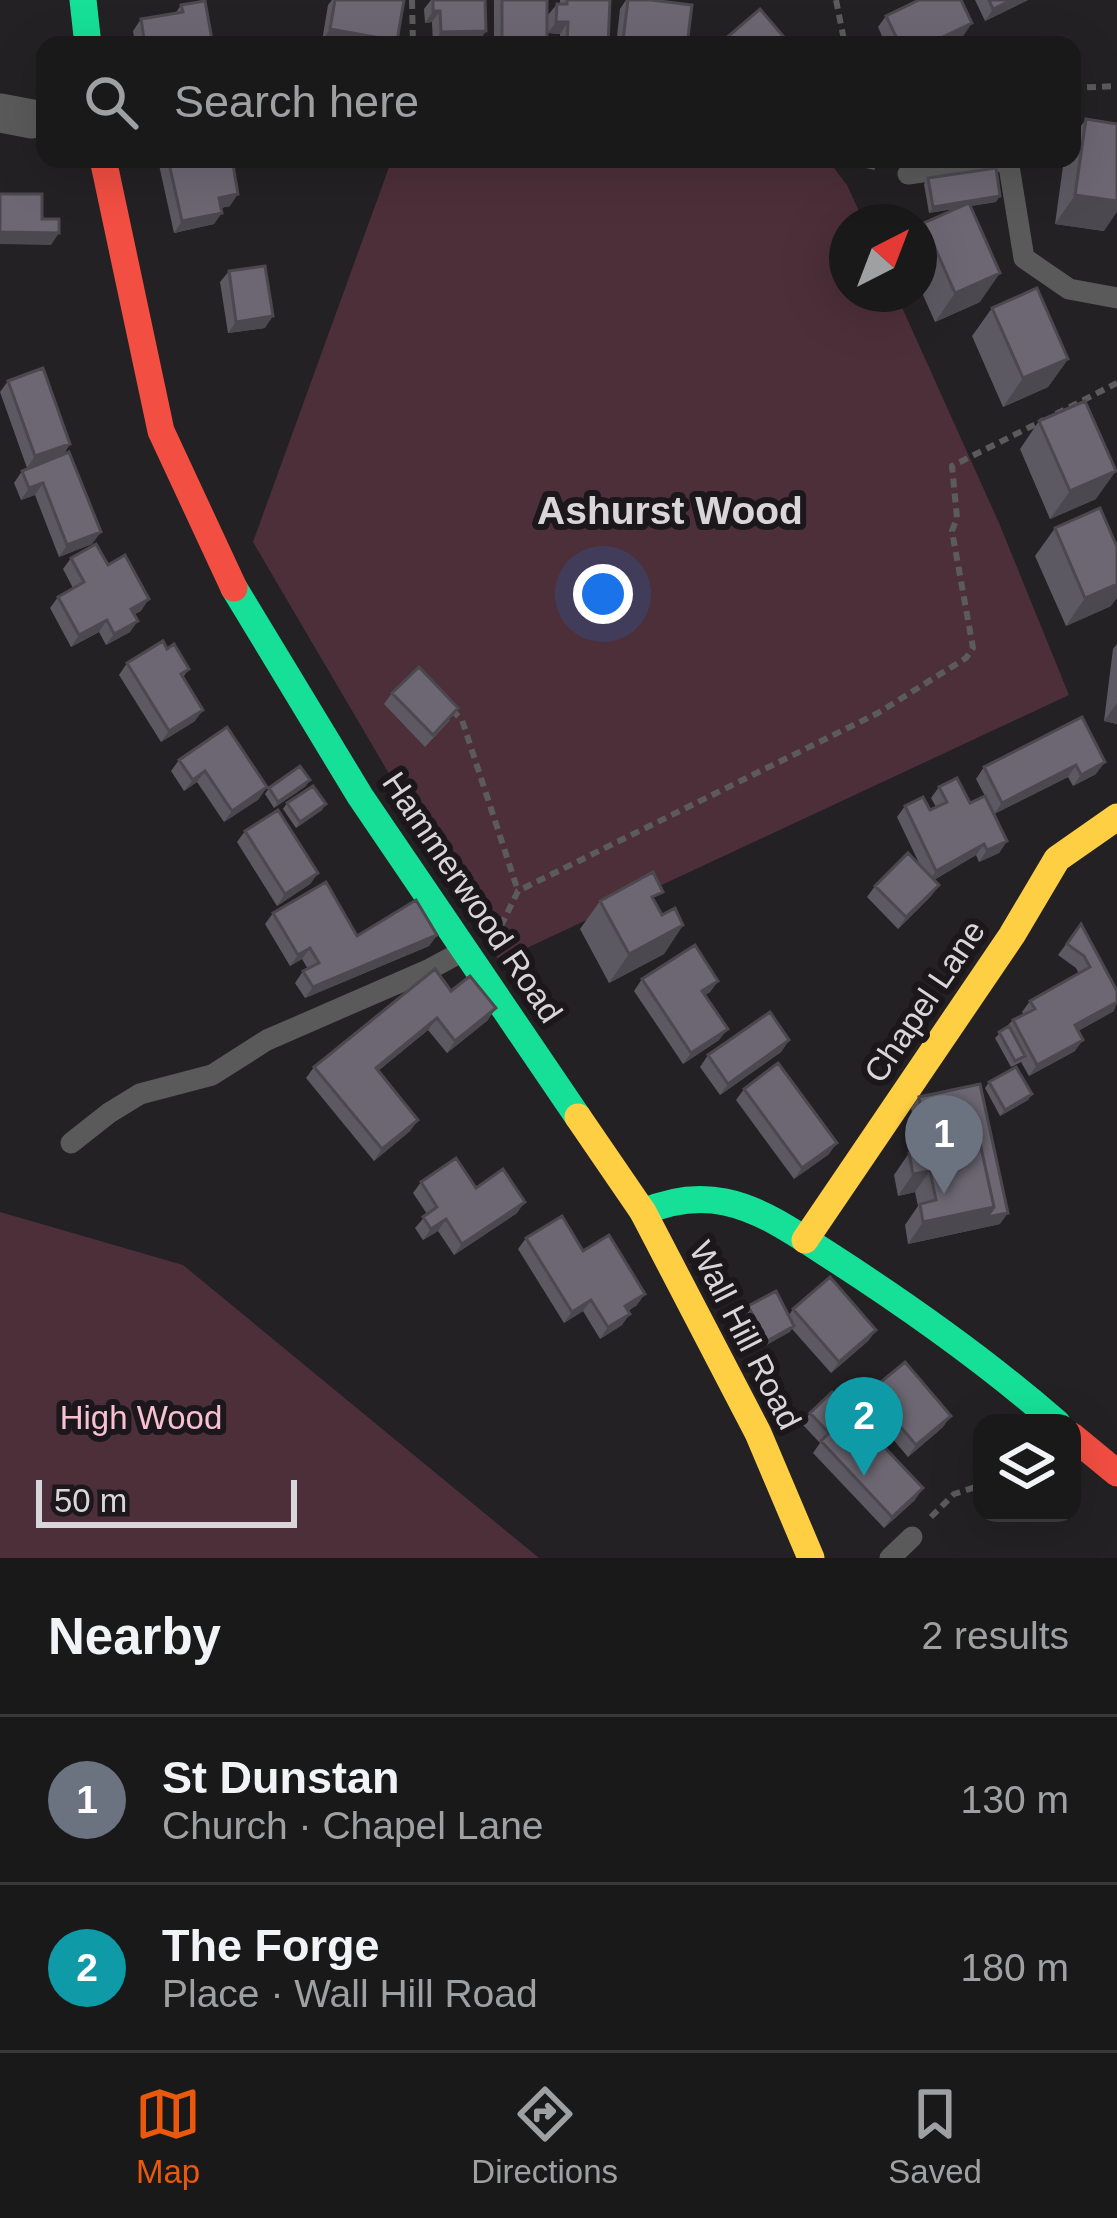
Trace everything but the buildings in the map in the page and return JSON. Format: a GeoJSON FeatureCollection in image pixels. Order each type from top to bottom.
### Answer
{"type":"FeatureCollection","features":[{"type":"Feature","properties":{"kind":"street"},"geometry":{"type":"LineString","coordinates":[[83,0],[87,36]]}},
{"type":"Feature","properties":{"kind":"street","name":"Hammerwood Road"},"geometry":{"type":"LineString","coordinates":[[98,168],[161,431],[225,573],[360,796],[643,1212]]}},
{"type":"Feature","properties":{"kind":"street","name":"Chapel Lane"},"geometry":{"type":"LineString","coordinates":[[805,1240],[1012,935],[1057,859],[1117,817]]}},
{"type":"Feature","properties":{"kind":"street"},"geometry":{"type":"LineString","coordinates":[[643,1212],[668,1201],[732,1203],[805,1240],[890,1294],[988,1364],[1046,1414]]}},
{"type":"Feature","properties":{"kind":"street","name":"Wall Hill Road"},"geometry":{"type":"LineString","coordinates":[[643,1212],[758,1433],[811,1558]]}},
{"type":"Feature","properties":{"kind":"street"},"geometry":{"type":"LineString","coordinates":[[1081,1443],[1117,1473]]}},
{"type":"Feature","properties":{"kind":"lane"},"geometry":{"type":"LineString","coordinates":[[908,174],[951,168]]}},
{"type":"Feature","properties":{"kind":"lane"},"geometry":{"type":"LineString","coordinates":[[1009,168],[1024,258],[1069,290],[1117,298]]}},
{"type":"Feature","properties":{"kind":"lane"},"geometry":{"type":"LineString","coordinates":[[71,1143],[140,1094],[212,1075],[267,1040],[466,950]]}},
{"type":"Feature","properties":{"kind":"lane"},"geometry":{"type":"LineString","coordinates":[[890,1558],[912,1537]]}},
{"type":"Feature","properties":{"kind":"path"},"geometry":{"type":"LineString","coordinates":[[412,0],[413,36]]}},
{"type":"Feature","properties":{"kind":"path"},"geometry":{"type":"LineString","coordinates":[[836,0],[842,36]]}},
{"type":"Feature","properties":{"kind":"path"},"geometry":{"type":"LineString","coordinates":[[1081,88],[1117,86]]}},
{"type":"Feature","properties":{"kind":"path"},"geometry":{"type":"LineString","coordinates":[[880,168],[908,174]]}},
{"type":"Feature","properties":{"kind":"path"},"geometry":{"type":"LineString","coordinates":[[446,705],[462,720],[518,891],[878,713],[966,658],[973,647],[952,530],[957,518],[952,466],[1117,383]]}},
{"type":"Feature","properties":{"kind":"path"},"geometry":{"type":"LineString","coordinates":[[912,1537],[954,1494],[973,1488]]}},
{"type":"Feature","properties":{"kind":"green space"},"geometry":{"type":"Polygon","coordinates":[[[389,168],[834,168],[856,204],[829,204],[829,312],[904,312],[999,523],[1069,695],[499,961],[253,542],[389,168]]]}},
{"type":"Feature","properties":{"kind":"green space","name":"High Wood"},"geometry":{"type":"Polygon","coordinates":[[[0,1212],[183,1265],[539,1558],[0,1558],[0,1212]]]}},
{"type":"Feature","properties":{"kind":"traffic: fast"},"geometry":{"type":"LineString","coordinates":[[83,0],[87,36]]}},
{"type":"Feature","properties":{"kind":"traffic: fast"},"geometry":{"type":"LineString","coordinates":[[234,588],[360,796],[578,1117]]}},
{"type":"Feature","properties":{"kind":"traffic: fast"},"geometry":{"type":"LineString","coordinates":[[643,1212],[704,1199],[767,1217],[919,1316],[1046,1414]]}},
{"type":"Feature","properties":{"kind":"traffic: slow"},"geometry":{"type":"LineString","coordinates":[[805,1240],[1012,935],[1057,859],[1117,817]]}},
{"type":"Feature","properties":{"kind":"traffic: slow"},"geometry":{"type":"LineString","coordinates":[[578,1117],[643,1212],[758,1433],[811,1558]]}},
{"type":"Feature","properties":{"kind":"traffic: jam"},"geometry":{"type":"LineString","coordinates":[[105,168],[161,431],[234,588]]}},
{"type":"Feature","properties":{"kind":"traffic: jam"},"geometry":{"type":"LineString","coordinates":[[1081,1443],[1117,1473]]}},
{"type":"Feature","properties":{"kind":"place","name":"St Dunstan"},"geometry":{"type":"Point","coordinates":[944,1194]}},
{"type":"Feature","properties":{"kind":"place","name":"The Forge"},"geometry":{"type":"Point","coordinates":[864,1476]}},
{"type":"Feature","properties":{"kind":"district","name":"Ashurst Wood"},"geometry":{"type":"Point","coordinates":[670,510]}}]}
